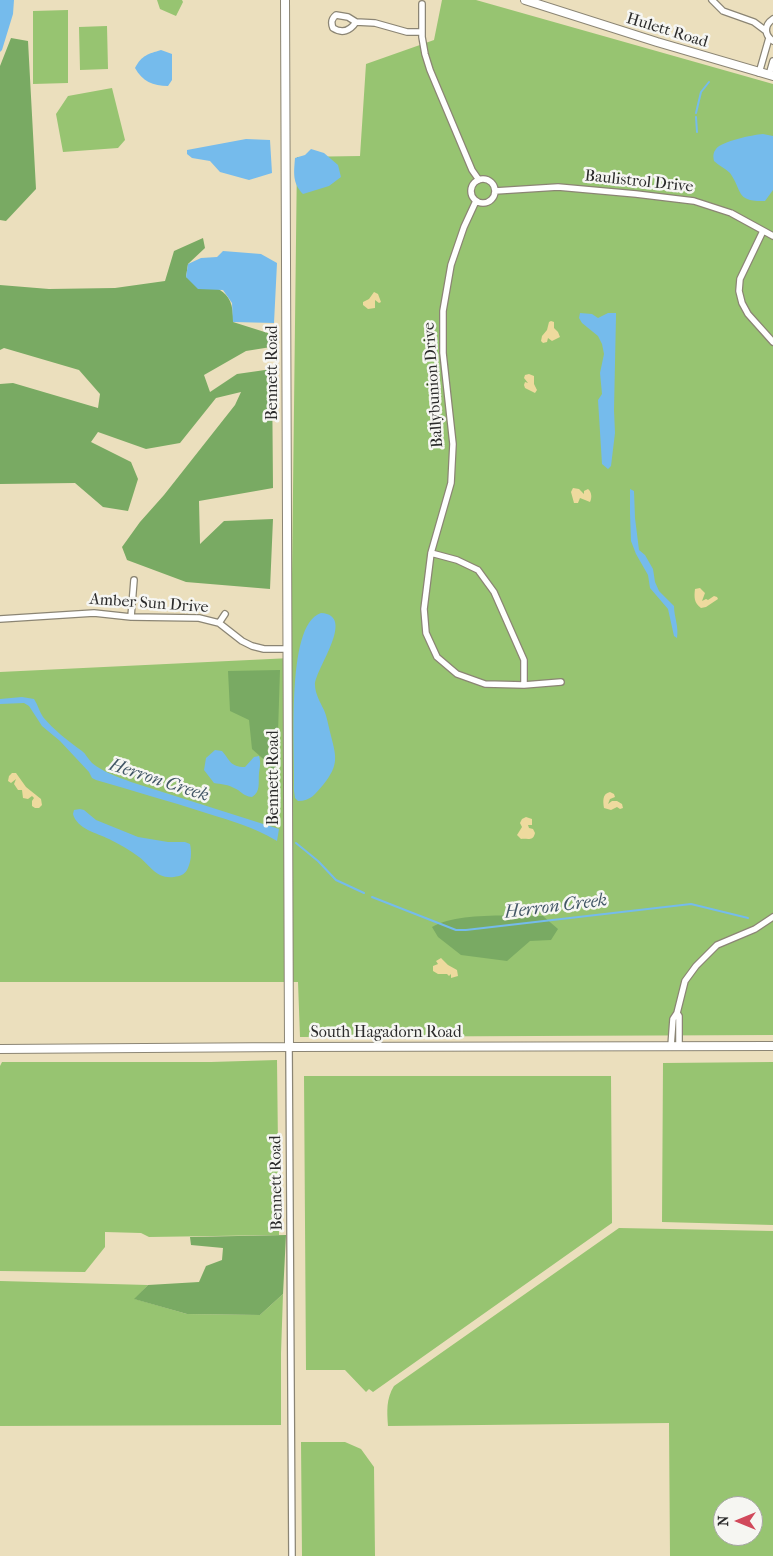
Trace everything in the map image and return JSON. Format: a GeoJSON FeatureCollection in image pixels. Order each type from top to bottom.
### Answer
{"type":"FeatureCollection","features":[{"type":"Feature","properties":{"kind":"street","name":"Bennett Road"},"geometry":{"type":"LineString","coordinates":[[284,0],[292,1556]]}},
{"type":"Feature","properties":{"kind":"street","name":"Hulett Road"},"geometry":{"type":"LineString","coordinates":[[525,0],[771,76]]}},
{"type":"Feature","properties":{"kind":"street"},"geometry":{"type":"LineString","coordinates":[[712,0],[722,11],[754,22],[766,32],[771,40],[759,72]]}},
{"type":"Feature","properties":{"kind":"street"},"geometry":{"type":"LineString","coordinates":[[422,1],[422,32],[430,72],[472,170],[479,180]]}},
{"type":"Feature","properties":{"kind":"street"},"geometry":{"type":"LineString","coordinates":[[754,22],[772,19]]}},
{"type":"Feature","properties":{"kind":"street"},"geometry":{"type":"LineString","coordinates":[[766,32],[767,24],[772,19]]}},
{"type":"Feature","properties":{"kind":"street"},"geometry":{"type":"LineString","coordinates":[[356,22],[375,23],[407,32],[422,32]]}},
{"type":"Feature","properties":{"kind":"street"},"geometry":{"type":"LineString","coordinates":[[771,76],[773,61]]}},
{"type":"Feature","properties":{"kind":"street"},"geometry":{"type":"LineString","coordinates":[[479,180],[486,180],[490,181],[495,191],[490,201],[483,203],[476,201],[471,194],[471,188],[479,180]]}},
{"type":"Feature","properties":{"kind":"street","name":"Baulistrol Drive"},"geometry":{"type":"LineString","coordinates":[[495,191],[558,188],[694,201],[731,213],[773,236]]}},
{"type":"Feature","properties":{"kind":"street","name":"Ballybunion Drive"},"geometry":{"type":"LineString","coordinates":[[476,201],[461,236],[452,265],[443,311],[443,353],[453,444],[451,483],[431,553],[424,609],[426,633],[437,658],[457,674],[485,684],[524,685],[561,682]]}},
{"type":"Feature","properties":{"kind":"street"},"geometry":{"type":"LineString","coordinates":[[763,231],[740,279],[739,290],[742,303],[748,314],[773,342]]}},
{"type":"Feature","properties":{"kind":"street"},"geometry":{"type":"LineString","coordinates":[[431,553],[457,560],[478,570],[494,592],[524,660],[524,685]]}},
{"type":"Feature","properties":{"kind":"street"},"geometry":{"type":"LineString","coordinates":[[131,617],[134,580]]}},
{"type":"Feature","properties":{"kind":"street","name":"Amber Sun Drive"},"geometry":{"type":"LineString","coordinates":[[0,619],[94,613],[131,617],[199,618],[219,623],[242,641],[252,646],[264,649],[288,649]]}},
{"type":"Feature","properties":{"kind":"street"},"geometry":{"type":"LineString","coordinates":[[219,623],[225,614]]}},
{"type":"Feature","properties":{"kind":"street"},"geometry":{"type":"LineString","coordinates":[[675,1046],[679,1016],[677,1014],[685,981],[696,966],[717,945],[755,930],[773,918]]}},
{"type":"Feature","properties":{"kind":"street","name":"South Hagadorn Road"},"geometry":{"type":"LineString","coordinates":[[0,1049],[773,1046]]}},
{"type":"Feature","properties":{"kind":"green space"},"geometry":{"type":"Polygon","coordinates":[[[157,0],[182,0],[183,2],[176,16],[160,9],[157,0]]]}},
{"type":"Feature","properties":{"kind":"green space"},"geometry":{"type":"Polygon","coordinates":[[[442,0],[476,0],[773,84],[773,1035],[300,1037],[298,982],[0,982],[0,672],[291,658],[297,157],[360,156],[366,64],[434,40],[442,0]]]}},
{"type":"Feature","properties":{"kind":"green space"},"geometry":{"type":"Polygon","coordinates":[[[68,10],[68,83],[33,84],[33,11],[68,10]]]}},
{"type":"Feature","properties":{"kind":"green space"},"geometry":{"type":"Polygon","coordinates":[[[107,26],[108,69],[80,70],[79,27],[107,26]]]}},
{"type":"Feature","properties":{"kind":"green space"},"geometry":{"type":"Polygon","coordinates":[[[11,38],[28,41],[36,189],[6,221],[0,220],[0,66],[11,38]]]}},
{"type":"Feature","properties":{"kind":"green space"},"geometry":{"type":"Polygon","coordinates":[[[112,88],[125,140],[118,148],[63,152],[56,114],[68,96],[112,88]]]}},
{"type":"Feature","properties":{"kind":"green space"},"geometry":{"type":"Polygon","coordinates":[[[203,238],[205,248],[188,264],[186,277],[213,286],[226,295],[233,310],[233,322],[271,334],[271,347],[246,351],[204,375],[210,392],[237,374],[272,369],[273,488],[199,501],[200,544],[224,521],[273,519],[270,589],[186,582],[127,560],[122,547],[235,405],[241,392],[216,398],[180,443],[146,449],[98,432],[91,442],[131,462],[138,479],[128,511],[103,507],[75,483],[0,484],[0,384],[13,383],[98,408],[100,394],[79,370],[4,348],[0,350],[0,285],[49,289],[115,288],[165,281],[174,251],[203,238]]]}},
{"type":"Feature","properties":{"kind":"green space"},"geometry":{"type":"Polygon","coordinates":[[[280,670],[276,795],[270,794],[270,765],[252,749],[249,720],[230,711],[228,671],[280,670]]]}},
{"type":"Feature","properties":{"kind":"green space"},"geometry":{"type":"Polygon","coordinates":[[[543,916],[558,929],[551,940],[530,941],[507,961],[461,955],[438,937],[432,927],[443,922],[471,917],[543,916]]]}},
{"type":"Feature","properties":{"kind":"green space"},"geometry":{"type":"Polygon","coordinates":[[[277,1060],[279,1235],[149,1237],[141,1233],[105,1232],[105,1247],[85,1272],[0,1271],[0,1066],[2,1062],[211,1062],[277,1060]]]}},
{"type":"Feature","properties":{"kind":"green space"},"geometry":{"type":"Polygon","coordinates":[[[773,1062],[773,1225],[662,1222],[663,1063],[773,1062]]]}},
{"type":"Feature","properties":{"kind":"green space"},"geometry":{"type":"Polygon","coordinates":[[[304,1076],[611,1076],[612,1223],[373,1392],[369,1389],[366,1392],[345,1370],[306,1370],[304,1076]]]}},
{"type":"Feature","properties":{"kind":"green space"},"geometry":{"type":"Polygon","coordinates":[[[619,1228],[773,1231],[773,1556],[670,1556],[669,1423],[388,1426],[387,1410],[394,1386],[619,1228]]]}},
{"type":"Feature","properties":{"kind":"green space"},"geometry":{"type":"Polygon","coordinates":[[[286,1235],[283,1294],[260,1315],[187,1314],[134,1299],[148,1285],[199,1282],[206,1266],[222,1260],[223,1248],[191,1245],[190,1237],[286,1235]]]}},
{"type":"Feature","properties":{"kind":"green space"},"geometry":{"type":"Polygon","coordinates":[[[0,1281],[148,1285],[135,1299],[187,1314],[260,1315],[283,1294],[281,1425],[0,1426],[0,1281]]]}},
{"type":"Feature","properties":{"kind":"green space"},"geometry":{"type":"Polygon","coordinates":[[[301,1442],[345,1442],[361,1449],[374,1467],[375,1556],[302,1556],[301,1442]]]}},
{"type":"Feature","properties":{"kind":"sand"},"geometry":{"type":"Polygon","coordinates":[[[374,292],[378,294],[381,302],[379,303],[375,300],[375,308],[368,309],[363,305],[363,302],[369,299],[374,292]]]}},
{"type":"Feature","properties":{"kind":"sand"},"geometry":{"type":"Polygon","coordinates":[[[551,321],[554,322],[554,328],[560,337],[552,341],[548,338],[547,342],[543,343],[541,341],[542,336],[551,321]]]}},
{"type":"Feature","properties":{"kind":"sand"},"geometry":{"type":"Polygon","coordinates":[[[525,375],[534,376],[534,384],[537,390],[535,393],[525,388],[524,385],[525,382],[528,383],[524,378],[525,375]]]}},
{"type":"Feature","properties":{"kind":"sand"},"geometry":{"type":"Polygon","coordinates":[[[573,488],[579,489],[584,494],[584,491],[588,489],[591,495],[590,502],[580,498],[578,503],[574,503],[571,492],[573,488]]]}},
{"type":"Feature","properties":{"kind":"sand"},"geometry":{"type":"Polygon","coordinates":[[[700,588],[705,593],[702,601],[714,596],[718,599],[701,608],[697,604],[695,597],[695,589],[700,588]]]}},
{"type":"Feature","properties":{"kind":"sand"},"geometry":{"type":"Polygon","coordinates":[[[12,773],[16,773],[26,787],[41,799],[42,805],[39,808],[32,806],[34,798],[32,796],[28,799],[23,798],[22,790],[18,790],[14,784],[16,779],[11,783],[8,781],[12,773]]]}},
{"type":"Feature","properties":{"kind":"sand"},"geometry":{"type":"Polygon","coordinates":[[[610,792],[615,797],[610,799],[608,804],[612,801],[617,801],[622,804],[623,808],[617,807],[611,810],[604,808],[604,796],[610,792]]]}},
{"type":"Feature","properties":{"kind":"sand"},"geometry":{"type":"Polygon","coordinates":[[[526,817],[532,819],[532,825],[528,825],[535,833],[531,839],[521,839],[517,835],[522,827],[520,823],[522,819],[526,817]]]}},
{"type":"Feature","properties":{"kind":"sand"},"geometry":{"type":"Polygon","coordinates":[[[441,958],[457,970],[458,976],[451,978],[451,974],[449,976],[433,971],[433,966],[438,964],[436,961],[441,958]]]}},
{"type":"Feature","properties":{"kind":"water"},"geometry":{"type":"Polygon","coordinates":[[[0,0],[14,0],[13,14],[0,52],[0,0]]]}},
{"type":"Feature","properties":{"kind":"water"},"geometry":{"type":"Polygon","coordinates":[[[161,50],[172,54],[172,80],[168,86],[148,82],[135,68],[140,60],[161,50]]]}},
{"type":"Feature","properties":{"kind":"water"},"geometry":{"type":"Polygon","coordinates":[[[763,134],[773,136],[773,190],[765,201],[755,201],[749,200],[741,194],[730,173],[714,161],[714,152],[724,143],[763,134]]]}},
{"type":"Feature","properties":{"kind":"water"},"geometry":{"type":"Polygon","coordinates":[[[246,139],[270,140],[272,173],[249,180],[220,172],[210,161],[192,158],[187,154],[187,150],[246,139]]]}},
{"type":"Feature","properties":{"kind":"water"},"geometry":{"type":"Polygon","coordinates":[[[311,149],[324,153],[338,165],[341,177],[329,186],[303,194],[295,181],[295,158],[305,155],[311,149]]]}},
{"type":"Feature","properties":{"kind":"water"},"geometry":{"type":"Polygon","coordinates":[[[223,251],[261,254],[277,263],[274,323],[233,322],[232,303],[223,290],[198,289],[186,277],[188,264],[201,258],[217,257],[223,251]]]}},
{"type":"Feature","properties":{"kind":"water"},"geometry":{"type":"Polygon","coordinates":[[[580,313],[592,314],[598,318],[608,313],[616,313],[615,433],[611,466],[608,469],[602,464],[598,400],[602,394],[600,373],[604,354],[598,336],[582,323],[579,318],[580,313]]]}},
{"type":"Feature","properties":{"kind":"water"},"geometry":{"type":"Polygon","coordinates":[[[630,489],[634,491],[639,550],[645,555],[653,569],[659,591],[674,606],[677,638],[674,636],[668,609],[650,588],[648,575],[631,541],[630,489]]]}},
{"type":"Feature","properties":{"kind":"water"},"geometry":{"type":"Polygon","coordinates":[[[321,613],[331,616],[335,623],[332,644],[315,685],[327,718],[335,760],[332,771],[318,791],[310,798],[298,801],[295,798],[294,791],[294,693],[297,665],[301,641],[309,622],[321,613]]]}},
{"type":"Feature","properties":{"kind":"water"},"geometry":{"type":"Polygon","coordinates":[[[22,697],[34,699],[47,722],[101,769],[131,782],[279,829],[277,841],[234,822],[92,778],[89,772],[60,741],[42,726],[29,706],[24,703],[0,704],[0,699],[22,697]]]}},
{"type":"Feature","properties":{"kind":"water"},"geometry":{"type":"Polygon","coordinates":[[[215,750],[222,751],[231,762],[240,767],[245,767],[254,757],[259,756],[258,786],[255,795],[252,797],[244,795],[230,786],[214,783],[204,770],[206,758],[215,750]]]}},
{"type":"Feature","properties":{"kind":"water"},"geometry":{"type":"Polygon","coordinates":[[[80,809],[96,820],[138,837],[190,844],[191,857],[187,870],[182,875],[174,877],[158,874],[128,850],[83,827],[73,814],[74,810],[80,809]]]}},
{"type":"Feature","properties":{"kind":"waterway"},"geometry":{"type":"LineString","coordinates":[[696,113],[701,92],[709,82]]}},
{"type":"Feature","properties":{"kind":"waterway"},"geometry":{"type":"LineString","coordinates":[[696,117],[697,132]]}},
{"type":"Feature","properties":{"kind":"waterway","name":"Herron Creek"},"geometry":{"type":"LineString","coordinates":[[296,843],[318,861],[336,880],[364,893]]}},
{"type":"Feature","properties":{"kind":"waterway","name":"Herron Creek"},"geometry":{"type":"LineString","coordinates":[[372,897],[456,930],[691,904],[748,918]]}}]}
